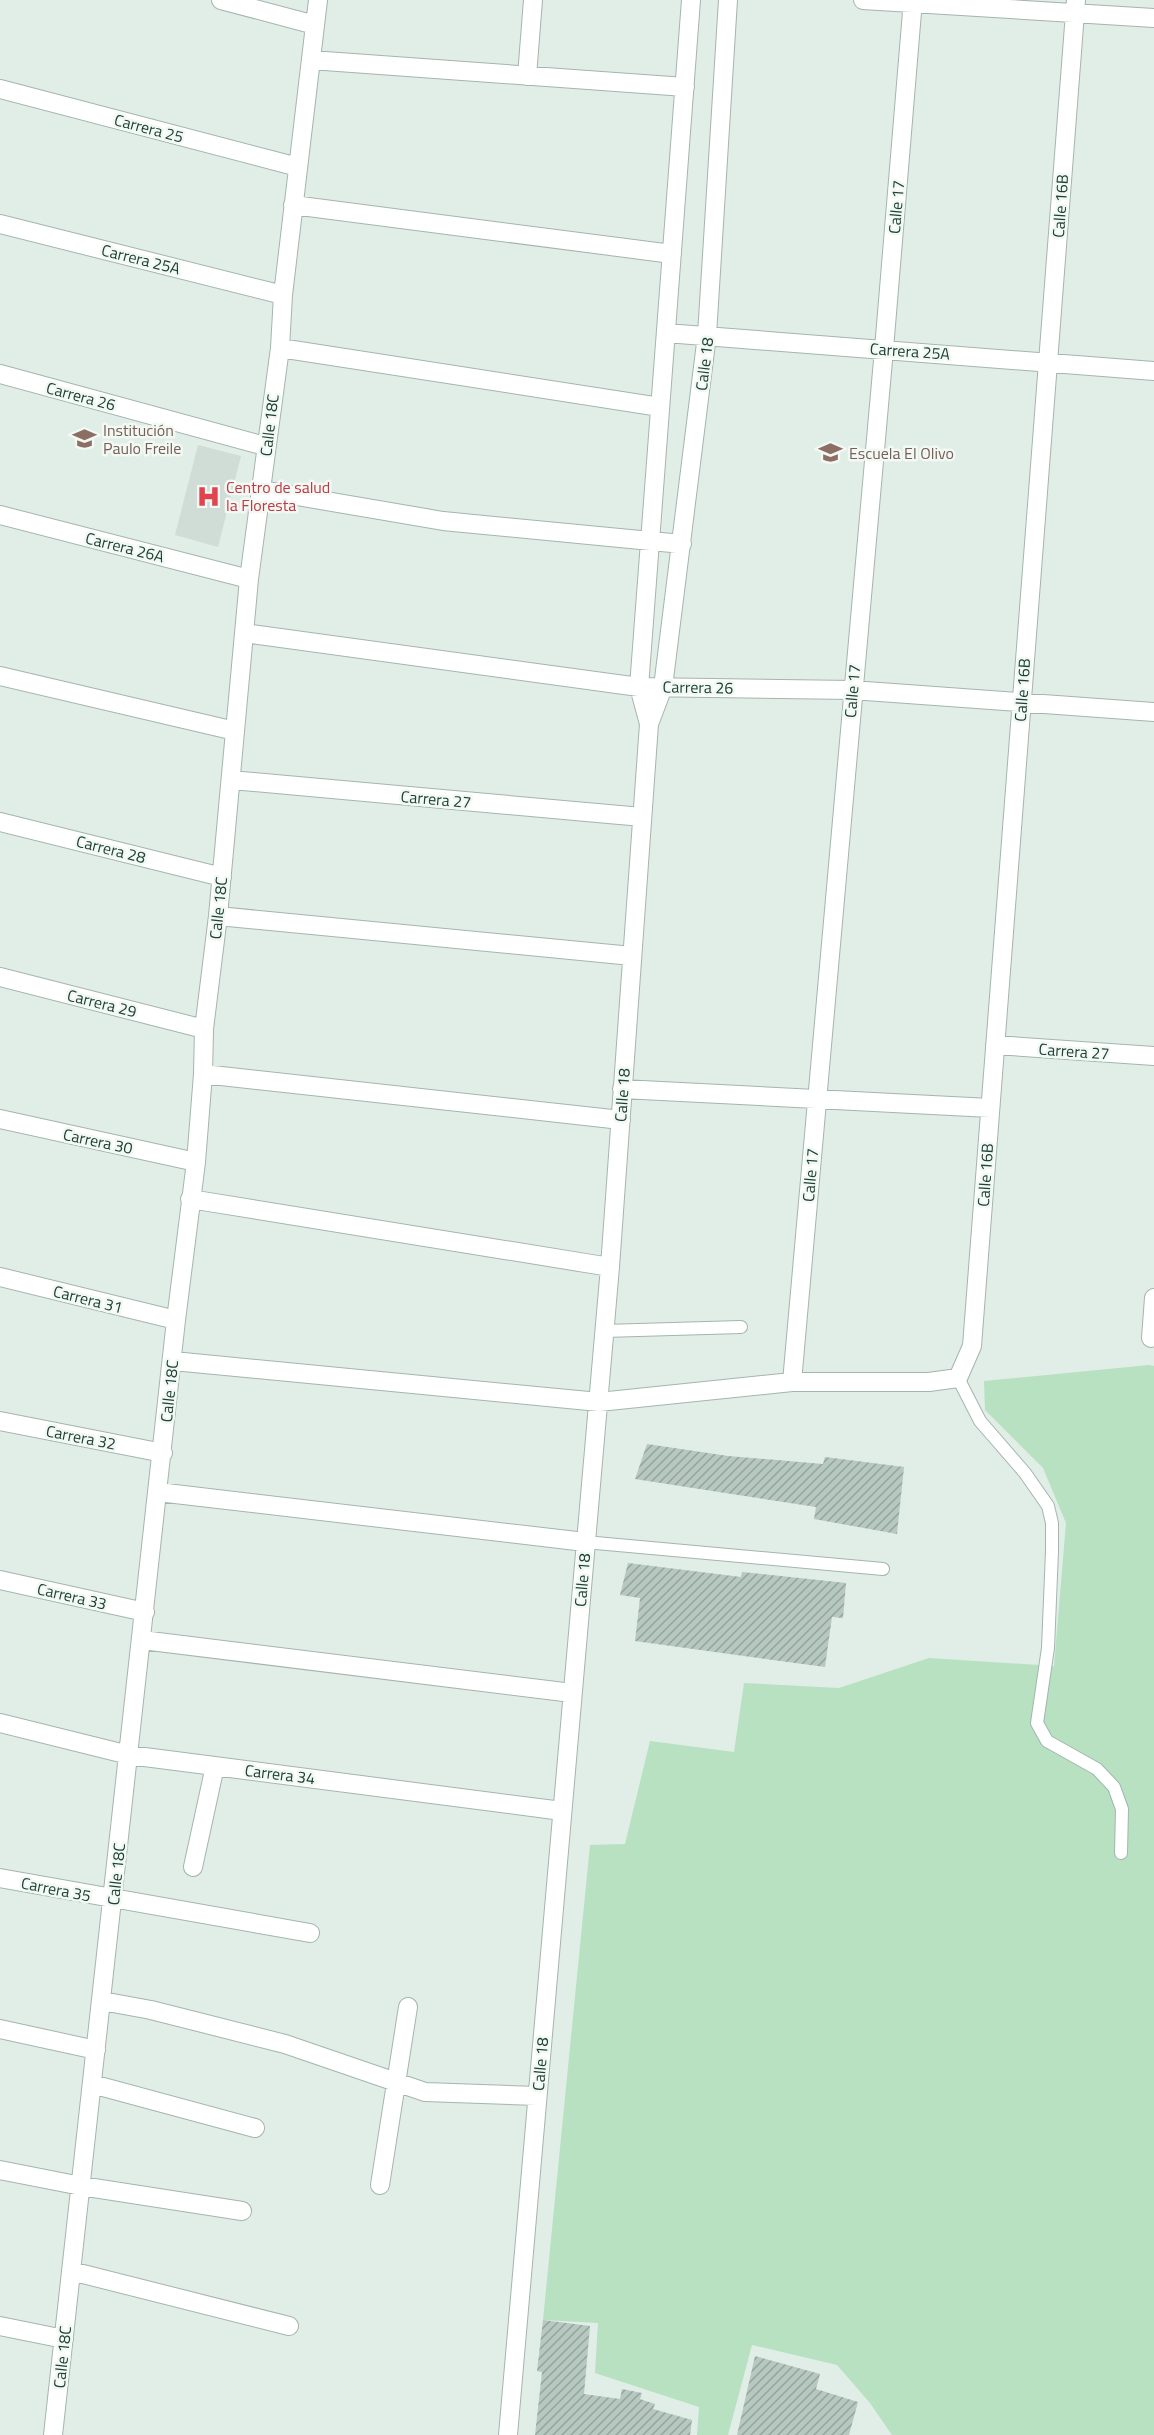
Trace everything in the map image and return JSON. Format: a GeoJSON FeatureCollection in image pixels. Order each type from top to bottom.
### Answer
{"type":"FeatureCollection","features":[{"type":"Feature","properties":{"kind":"street"},"geometry":{"type":"LineString","coordinates":[[221,0],[315,25]]}},
{"type":"Feature","properties":{"kind":"street","name":"Calle 18C"},"geometry":{"type":"LineString","coordinates":[[53,2435],[176,1320],[196,1162],[204,1074],[204,1029],[222,877],[249,579],[262,490],[265,446],[280,348],[283,295],[318,0]]}},
{"type":"Feature","properties":{"kind":"street"},"geometry":{"type":"LineString","coordinates":[[527,76],[533,0]]}},
{"type":"Feature","properties":{"kind":"street","name":"Calle 18"},"geometry":{"type":"LineString","coordinates":[[649,724],[639,687],[647,608],[650,540],[691,0]]}},
{"type":"Feature","properties":{"kind":"street","name":"Calle 18"},"geometry":{"type":"LineString","coordinates":[[508,2435],[610,1267],[649,724],[663,687],[707,336],[728,0]]}},
{"type":"Feature","properties":{"kind":"street"},"geometry":{"type":"LineString","coordinates":[[863,0],[1076,6],[1154,18]]}},
{"type":"Feature","properties":{"kind":"street","name":"Calle 17"},"geometry":{"type":"LineString","coordinates":[[792,1382],[884,349],[912,1]]}},
{"type":"Feature","properties":{"kind":"street","name":"Calle 16B"},"geometry":{"type":"LineString","coordinates":[[958,1377],[972,1346],[1076,6]]}},
{"type":"Feature","properties":{"kind":"street"},"geometry":{"type":"LineString","coordinates":[[310,60],[685,87]]}},
{"type":"Feature","properties":{"kind":"street","name":"Carrera 25"},"geometry":{"type":"LineString","coordinates":[[0,90],[298,167]]}},
{"type":"Feature","properties":{"kind":"street"},"geometry":{"type":"LineString","coordinates":[[293,205],[672,254]]}},
{"type":"Feature","properties":{"kind":"street","name":"Carrera 25A"},"geometry":{"type":"LineString","coordinates":[[0,224],[283,295]]}},
{"type":"Feature","properties":{"kind":"street","name":"Carrera 25A"},"geometry":{"type":"LineString","coordinates":[[666,333],[1154,371]]}},
{"type":"Feature","properties":{"kind":"street"},"geometry":{"type":"LineString","coordinates":[[280,348],[660,407]]}},
{"type":"Feature","properties":{"kind":"street","name":"Carrera 26"},"geometry":{"type":"LineString","coordinates":[[0,374],[265,446]]}},
{"type":"Feature","properties":{"kind":"street"},"geometry":{"type":"LineString","coordinates":[[262,490],[443,521],[682,544]]}},
{"type":"Feature","properties":{"kind":"street","name":"Carrera 26A"},"geometry":{"type":"LineString","coordinates":[[0,515],[249,579]]}},
{"type":"Feature","properties":{"kind":"street","name":"Carrera 26"},"geometry":{"type":"LineString","coordinates":[[244,633],[639,687],[852,690],[1154,712]]}},
{"type":"Feature","properties":{"kind":"street"},"geometry":{"type":"LineString","coordinates":[[0,676],[235,731]]}},
{"type":"Feature","properties":{"kind":"street","name":"Carrera 27"},"geometry":{"type":"LineString","coordinates":[[231,780],[642,817]]}},
{"type":"Feature","properties":{"kind":"street","name":"Carrera 28"},"geometry":{"type":"LineString","coordinates":[[0,822],[222,877]]}},
{"type":"Feature","properties":{"kind":"street"},"geometry":{"type":"LineString","coordinates":[[218,916],[632,956]]}},
{"type":"Feature","properties":{"kind":"street","name":"Carrera 29"},"geometry":{"type":"LineString","coordinates":[[0,977],[204,1029]]}},
{"type":"Feature","properties":{"kind":"street","name":"Carrera 27"},"geometry":{"type":"LineString","coordinates":[[995,1045],[1154,1056]]}},
{"type":"Feature","properties":{"kind":"street"},"geometry":{"type":"LineString","coordinates":[[204,1074],[621,1120]]}},
{"type":"Feature","properties":{"kind":"street"},"geometry":{"type":"LineString","coordinates":[[622,1089],[990,1108]]}},
{"type":"Feature","properties":{"kind":"street","name":"Carrera 30"},"geometry":{"type":"LineString","coordinates":[[0,1119],[196,1162]]}},
{"type":"Feature","properties":{"kind":"street"},"geometry":{"type":"LineString","coordinates":[[190,1199],[610,1267]]}},
{"type":"Feature","properties":{"kind":"street","name":"Carrera 31"},"geometry":{"type":"LineString","coordinates":[[0,1277],[176,1320]]}},
{"type":"Feature","properties":{"kind":"street"},"geometry":{"type":"LineString","coordinates":[[1151,1338],[1154,1298]]}},
{"type":"Feature","properties":{"kind":"street"},"geometry":{"type":"LineString","coordinates":[[173,1361],[598,1402],[792,1382],[929,1382],[958,1377]]}},
{"type":"Feature","properties":{"kind":"street","name":"Carrera 32"},"geometry":{"type":"LineString","coordinates":[[0,1421],[163,1453]]}},
{"type":"Feature","properties":{"kind":"street"},"geometry":{"type":"LineString","coordinates":[[158,1492],[585,1542]]}},
{"type":"Feature","properties":{"kind":"street","name":"Carrera 33"},"geometry":{"type":"LineString","coordinates":[[0,1580],[145,1612]]}},
{"type":"Feature","properties":{"kind":"street"},"geometry":{"type":"LineString","coordinates":[[142,1640],[572,1693]]}},
{"type":"Feature","properties":{"kind":"street","name":"Carrera 34"},"geometry":{"type":"LineString","coordinates":[[0,1723],[129,1755],[562,1811]]}},
{"type":"Feature","properties":{"kind":"street"},"geometry":{"type":"LineString","coordinates":[[193,1867],[215,1766]]}},
{"type":"Feature","properties":{"kind":"street","name":"Carrera 35"},"geometry":{"type":"LineString","coordinates":[[0,1878],[113,1900],[310,1933]]}},
{"type":"Feature","properties":{"kind":"street"},"geometry":{"type":"LineString","coordinates":[[102,2001],[151,2010],[285,2044],[425,2092],[537,2096]]}},
{"type":"Feature","properties":{"kind":"street"},"geometry":{"type":"LineString","coordinates":[[380,2185],[408,2007]]}},
{"type":"Feature","properties":{"kind":"street"},"geometry":{"type":"LineString","coordinates":[[0,2029],[96,2050]]}},
{"type":"Feature","properties":{"kind":"street"},"geometry":{"type":"LineString","coordinates":[[92,2084],[255,2128]]}},
{"type":"Feature","properties":{"kind":"street"},"geometry":{"type":"LineString","coordinates":[[0,2170],[81,2186],[243,2211]]}},
{"type":"Feature","properties":{"kind":"street"},"geometry":{"type":"LineString","coordinates":[[71,2271],[289,2326]]}},
{"type":"Feature","properties":{"kind":"street"},"geometry":{"type":"LineString","coordinates":[[0,2326],[64,2339]]}},
{"type":"Feature","properties":{"kind":"lane"},"geometry":{"type":"LineString","coordinates":[[604,1331],[741,1328]]}},
{"type":"Feature","properties":{"kind":"lane"},"geometry":{"type":"LineString","coordinates":[[958,1377],[980,1421],[1025,1473],[1048,1506],[1052,1523],[1048,1648],[1037,1723],[1047,1742],[1097,1769],[1114,1786],[1122,1809],[1121,1853]]}},
{"type":"Feature","properties":{"kind":"lane"},"geometry":{"type":"LineString","coordinates":[[585,1542],[883,1569]]}},
{"type":"Feature","properties":{"kind":"shaded area","name":"Centro de salud la Floresta"},"geometry":{"type":"Polygon","coordinates":[[[198,445],[241,456],[218,547],[175,535],[198,445]]]}},
{"type":"Feature","properties":{"kind":"green space"},"geometry":{"type":"Polygon","coordinates":[[[1154,1366],[1154,2435],[892,2435],[870,2403],[837,2365],[752,2345],[728,2435],[697,2435],[699,2407],[595,2373],[598,2323],[543,2320],[590,1845],[625,1844],[650,1741],[734,1752],[744,1683],[839,1688],[929,1658],[1054,1666],[1066,1523],[1043,1468],[985,1410],[984,1381],[1154,1366]]]}},
{"type":"Feature","properties":{"kind":"building"},"geometry":{"type":"Polygon","coordinates":[[[647,1444],[728,1456],[823,1464],[825,1457],[904,1467],[897,1534],[814,1519],[816,1507],[635,1479],[647,1444]]]}},
{"type":"Feature","properties":{"kind":"building"},"geometry":{"type":"Polygon","coordinates":[[[628,1563],[741,1577],[742,1572],[846,1583],[843,1618],[832,1617],[825,1667],[635,1641],[640,1598],[620,1595],[628,1563]]]}},
{"type":"Feature","properties":{"kind":"building"},"geometry":{"type":"Polygon","coordinates":[[[543,2320],[590,2326],[584,2394],[620,2399],[622,2389],[642,2393],[640,2399],[655,2404],[653,2409],[692,2420],[690,2435],[535,2435],[542,2372],[537,2371],[543,2320]]]}},
{"type":"Feature","properties":{"kind":"building"},"geometry":{"type":"Polygon","coordinates":[[[755,2356],[820,2374],[816,2389],[858,2402],[849,2435],[737,2435],[755,2356]]]}},
{"type":"Feature","properties":{"kind":"place","name":"Institución Paulo Freile"},"geometry":{"type":"Point","coordinates":[85,439]}},
{"type":"Feature","properties":{"kind":"place","name":"Escuela El Olivo"},"geometry":{"type":"Point","coordinates":[831,453]}},
{"type":"Feature","properties":{"kind":"place","name":"Centro de salud la Floresta"},"geometry":{"type":"Point","coordinates":[208,496]}}]}
